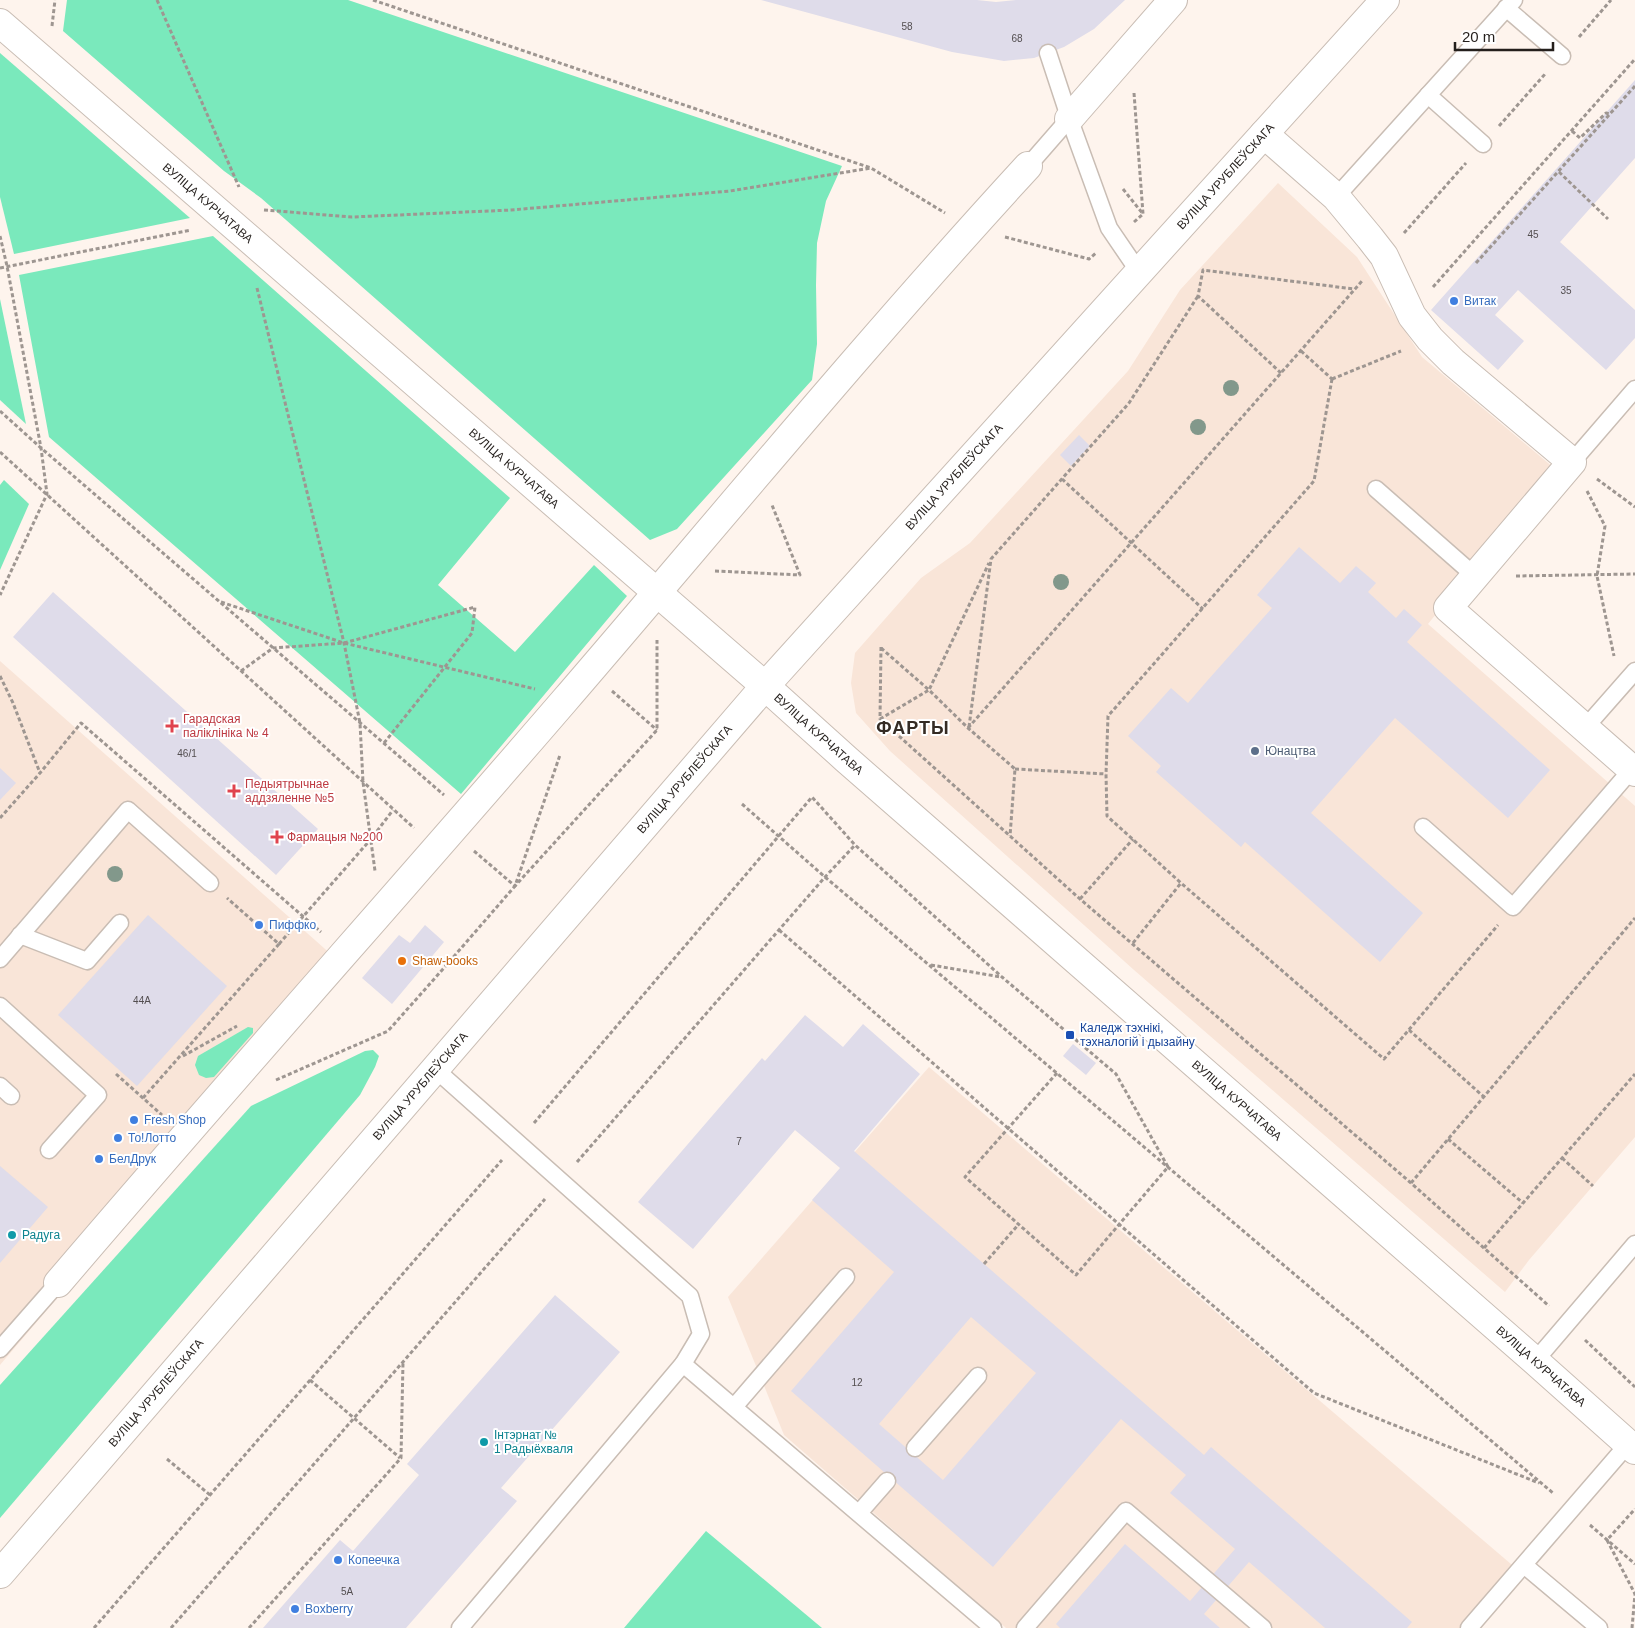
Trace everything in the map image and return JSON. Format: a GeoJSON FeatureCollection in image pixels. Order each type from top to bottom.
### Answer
{"type":"FeatureCollection","features":[{"type":"Feature","properties":{"kind":"street"},"geometry":{"type":"LineString","coordinates":[[1069,119],[1173,0]]}},
{"type":"Feature","properties":{"kind":"street","name":"ВУЛІЦА УРУБЛЕЎСКАГА"},"geometry":{"type":"LineString","coordinates":[[0,1574],[765,686],[1385,0]]}},
{"type":"Feature","properties":{"kind":"street","name":"ВУЛІЦА КУРЧАТАВА"},"geometry":{"type":"LineString","coordinates":[[0,23],[765,686],[875,785],[1632,1447]]}},
{"type":"Feature","properties":{"kind":"street"},"geometry":{"type":"LineString","coordinates":[[1264,134],[1336,197],[1384,256],[1412,316],[1430,339],[1461,368],[1572,462],[1448,608],[1633,770]]}},
{"type":"Feature","properties":{"kind":"street"},"geometry":{"type":"LineString","coordinates":[[58,1283],[344,952],[567,698],[758,472],[970,228],[1019,168]]}},
{"type":"Feature","properties":{"kind":"lane"},"geometry":{"type":"LineString","coordinates":[[1336,197],[1510,4],[1562,56]]}},
{"type":"Feature","properties":{"kind":"lane"},"geometry":{"type":"LineString","coordinates":[[1048,53],[1069,119],[1109,228],[1139,272]]}},
{"type":"Feature","properties":{"kind":"lane"},"geometry":{"type":"LineString","coordinates":[[1428,95],[1483,144]]}},
{"type":"Feature","properties":{"kind":"lane"},"geometry":{"type":"LineString","coordinates":[[1019,168],[1069,119]]}},
{"type":"Feature","properties":{"kind":"lane"},"geometry":{"type":"LineString","coordinates":[[1572,462],[1635,389]]}},
{"type":"Feature","properties":{"kind":"lane"},"geometry":{"type":"LineString","coordinates":[[1376,489],[1475,576]]}},
{"type":"Feature","properties":{"kind":"lane"},"geometry":{"type":"LineString","coordinates":[[1584,729],[1635,671]]}},
{"type":"Feature","properties":{"kind":"lane"},"geometry":{"type":"LineString","coordinates":[[1423,827],[1513,908],[1633,770]]}},
{"type":"Feature","properties":{"kind":"lane"},"geometry":{"type":"LineString","coordinates":[[0,959],[128,810],[210,883]]}},
{"type":"Feature","properties":{"kind":"lane"},"geometry":{"type":"LineString","coordinates":[[20,935],[87,961],[120,923]]}},
{"type":"Feature","properties":{"kind":"lane"},"geometry":{"type":"LineString","coordinates":[[0,1006],[98,1094],[49,1150]]}},
{"type":"Feature","properties":{"kind":"lane"},"geometry":{"type":"LineString","coordinates":[[435,1069],[690,1296],[702,1334],[683,1364],[460,1628]]}},
{"type":"Feature","properties":{"kind":"lane"},"geometry":{"type":"LineString","coordinates":[[1535,1361],[1635,1244]]}},
{"type":"Feature","properties":{"kind":"lane"},"geometry":{"type":"LineString","coordinates":[[734,1406],[846,1277]]}},
{"type":"Feature","properties":{"kind":"lane"},"geometry":{"type":"LineString","coordinates":[[0,1349],[58,1283]]}},
{"type":"Feature","properties":{"kind":"lane"},"geometry":{"type":"LineString","coordinates":[[683,1364],[993,1628]]}},
{"type":"Feature","properties":{"kind":"lane"},"geometry":{"type":"LineString","coordinates":[[915,1448],[978,1376]]}},
{"type":"Feature","properties":{"kind":"lane"},"geometry":{"type":"LineString","coordinates":[[1469,1628],[1572,1510],[1632,1447]]}},
{"type":"Feature","properties":{"kind":"lane"},"geometry":{"type":"LineString","coordinates":[[858,1513],[887,1481]]}},
{"type":"Feature","properties":{"kind":"lane"},"geometry":{"type":"LineString","coordinates":[[1025,1628],[1126,1511],[1263,1628]]}},
{"type":"Feature","properties":{"kind":"lane"},"geometry":{"type":"LineString","coordinates":[[1524,1566],[1599,1628]]}},
{"type":"Feature","properties":{"kind":"path"},"geometry":{"type":"LineString","coordinates":[[52,29],[55,0]]}},
{"type":"Feature","properties":{"kind":"path"},"geometry":{"type":"LineString","coordinates":[[157,0],[241,193],[230,222]]}},
{"type":"Feature","properties":{"kind":"path"},"geometry":{"type":"LineString","coordinates":[[373,0],[870,168],[970,228],[1089,259]]}},
{"type":"Feature","properties":{"kind":"path"},"geometry":{"type":"LineString","coordinates":[[1139,39],[1134,94],[1143,214]]}},
{"type":"Feature","properties":{"kind":"path"},"geometry":{"type":"LineString","coordinates":[[1431,290],[1635,59]]}},
{"type":"Feature","properties":{"kind":"path"},"geometry":{"type":"LineString","coordinates":[[1476,263],[1635,86]]}},
{"type":"Feature","properties":{"kind":"path"},"geometry":{"type":"LineString","coordinates":[[1572,131],[1580,138],[1606,113],[1610,114]]}},
{"type":"Feature","properties":{"kind":"path"},"geometry":{"type":"LineString","coordinates":[[0,268],[230,222],[261,210],[352,217],[511,210],[730,191],[870,168]]}},
{"type":"Feature","properties":{"kind":"path"},"geometry":{"type":"LineString","coordinates":[[1558,172],[1608,219]]}},
{"type":"Feature","properties":{"kind":"path"},"geometry":{"type":"LineString","coordinates":[[0,236],[41,448],[47,494],[0,595]]}},
{"type":"Feature","properties":{"kind":"path"},"geometry":{"type":"LineString","coordinates":[[968,728],[1384,256]]}},
{"type":"Feature","properties":{"kind":"path"},"geometry":{"type":"LineString","coordinates":[[880,719],[929,690],[991,559],[1129,403],[1198,296],[1203,270],[1355,289]]}},
{"type":"Feature","properties":{"kind":"path"},"geometry":{"type":"LineString","coordinates":[[257,287],[344,643],[360,723],[363,782],[380,912]]}},
{"type":"Feature","properties":{"kind":"path"},"geometry":{"type":"LineString","coordinates":[[1198,296],[1281,373]]}},
{"type":"Feature","properties":{"kind":"path"},"geometry":{"type":"LineString","coordinates":[[1332,379],[1430,339]]}},
{"type":"Feature","properties":{"kind":"path"},"geometry":{"type":"LineString","coordinates":[[1301,351],[1332,379]]}},
{"type":"Feature","properties":{"kind":"path"},"geometry":{"type":"LineString","coordinates":[[1332,379],[1314,481],[1108,716],[1107,816],[1384,1058],[1513,908]]}},
{"type":"Feature","properties":{"kind":"path"},"geometry":{"type":"LineString","coordinates":[[0,411],[384,743],[451,831],[515,886]]}},
{"type":"Feature","properties":{"kind":"path"},"geometry":{"type":"LineString","coordinates":[[0,452],[393,810],[451,831]]}},
{"type":"Feature","properties":{"kind":"path"},"geometry":{"type":"LineString","coordinates":[[1572,462],[1635,507]]}},
{"type":"Feature","properties":{"kind":"path"},"geometry":{"type":"LineString","coordinates":[[1572,462],[1605,526],[1597,576],[1620,688]]}},
{"type":"Feature","properties":{"kind":"path"},"geometry":{"type":"LineString","coordinates":[[676,569],[800,575],[758,472]]}},
{"type":"Feature","properties":{"kind":"path"},"geometry":{"type":"LineString","coordinates":[[1062,479],[1203,608]]}},
{"type":"Feature","properties":{"kind":"path"},"geometry":{"type":"LineString","coordinates":[[968,728],[991,559]]}},
{"type":"Feature","properties":{"kind":"path"},"geometry":{"type":"LineString","coordinates":[[1475,576],[1597,576],[1635,574]]}},
{"type":"Feature","properties":{"kind":"path"},"geometry":{"type":"LineString","coordinates":[[270,1083],[388,1031],[515,886],[657,730],[657,592]]}},
{"type":"Feature","properties":{"kind":"path"},"geometry":{"type":"LineString","coordinates":[[218,601],[344,643],[567,698]]}},
{"type":"Feature","properties":{"kind":"path"},"geometry":{"type":"LineString","coordinates":[[242,671],[274,648],[344,643],[475,607],[472,633],[384,743]]}},
{"type":"Feature","properties":{"kind":"path"},"geometry":{"type":"LineString","coordinates":[[1106,774],[1015,769],[880,647],[880,719],[935,766],[1080,899],[1411,1183],[1567,1322],[1635,1387]]}},
{"type":"Feature","properties":{"kind":"path"},"geometry":{"type":"LineString","coordinates":[[590,671],[657,730]]}},
{"type":"Feature","properties":{"kind":"path"},"geometry":{"type":"LineString","coordinates":[[0,676],[13,703],[40,773]]}},
{"type":"Feature","properties":{"kind":"path"},"geometry":{"type":"LineString","coordinates":[[0,818],[40,773],[81,722],[344,952]]}},
{"type":"Feature","properties":{"kind":"path"},"geometry":{"type":"LineString","coordinates":[[515,886],[564,746]]}},
{"type":"Feature","properties":{"kind":"path"},"geometry":{"type":"LineString","coordinates":[[1010,836],[1015,769]]}},
{"type":"Feature","properties":{"kind":"path"},"geometry":{"type":"LineString","coordinates":[[94,1628],[517,1142],[812,797],[855,845],[1002,977],[1116,1074],[1168,1167]]}},
{"type":"Feature","properties":{"kind":"path"},"geometry":{"type":"LineString","coordinates":[[742,804],[825,877],[1635,1564]]}},
{"type":"Feature","properties":{"kind":"path"},"geometry":{"type":"LineString","coordinates":[[143,1098],[303,917],[393,810]]}},
{"type":"Feature","properties":{"kind":"path"},"geometry":{"type":"LineString","coordinates":[[1080,899],[1133,839]]}},
{"type":"Feature","properties":{"kind":"path"},"geometry":{"type":"LineString","coordinates":[[171,1628],[825,877],[855,845]]}},
{"type":"Feature","properties":{"kind":"path"},"geometry":{"type":"LineString","coordinates":[[210,883],[279,944]]}},
{"type":"Feature","properties":{"kind":"path"},"geometry":{"type":"LineString","coordinates":[[1133,943],[1182,883]]}},
{"type":"Feature","properties":{"kind":"path"},"geometry":{"type":"LineString","coordinates":[[1411,1183],[1635,918]]}},
{"type":"Feature","properties":{"kind":"path"},"geometry":{"type":"LineString","coordinates":[[779,930],[1314,1393],[1542,1484]]}},
{"type":"Feature","properties":{"kind":"path"},"geometry":{"type":"LineString","coordinates":[[929,964],[1002,977]]}},
{"type":"Feature","properties":{"kind":"path"},"geometry":{"type":"LineString","coordinates":[[1409,1030],[1484,1097]]}},
{"type":"Feature","properties":{"kind":"path"},"geometry":{"type":"LineString","coordinates":[[1057,1074],[965,1177],[1076,1275],[1168,1167]]}},
{"type":"Feature","properties":{"kind":"path"},"geometry":{"type":"LineString","coordinates":[[1484,1248],[1635,1074]]}},
{"type":"Feature","properties":{"kind":"path"},"geometry":{"type":"LineString","coordinates":[[1448,1139],[1523,1203]]}},
{"type":"Feature","properties":{"kind":"path"},"geometry":{"type":"LineString","coordinates":[[1562,1158],[1593,1186]]}},
{"type":"Feature","properties":{"kind":"path"},"geometry":{"type":"LineString","coordinates":[[984,1264],[1018,1225]]}},
{"type":"Feature","properties":{"kind":"path"},"geometry":{"type":"LineString","coordinates":[[249,1628],[401,1458],[403,1362]]}},
{"type":"Feature","properties":{"kind":"path"},"geometry":{"type":"LineString","coordinates":[[310,1380],[401,1458]]}},
{"type":"Feature","properties":{"kind":"path"},"geometry":{"type":"LineString","coordinates":[[167,1459],[210,1495]]}},
{"type":"Feature","properties":{"kind":"path"},"geometry":{"type":"LineString","coordinates":[[1608,1540],[1635,1509]]}},
{"type":"Feature","properties":{"kind":"path"},"geometry":{"type":"LineString","coordinates":[[1608,1540],[1635,1594],[1632,1628]]}},
{"type":"Feature","properties":{"kind":"shaded area"},"geometry":{"type":"Polygon","coordinates":[[[1278,183],[1357,257],[1422,357],[1554,468],[1428,624],[1635,806],[1635,1137],[1529,1260],[1505,1292],[1134,970],[890,751],[856,713],[851,683],[855,653],[921,578],[970,543],[1128,371],[1180,290],[1278,183]]]}},
{"type":"Feature","properties":{"kind":"shaded area"},"geometry":{"type":"Polygon","coordinates":[[[0,661],[342,964],[0,1365],[0,661]]]}},
{"type":"Feature","properties":{"kind":"shaded area"},"geometry":{"type":"Polygon","coordinates":[[[929,1067],[1525,1576],[1479,1628],[1006,1628],[784,1435],[728,1297],[929,1067]]]}},
{"type":"Feature","properties":{"kind":"green space"},"geometry":{"type":"Polygon","coordinates":[[[67,0],[348,0],[842,166],[826,201],[817,243],[817,344],[812,380],[677,529],[650,540],[261,198],[224,171],[63,31],[67,0]]]}},
{"type":"Feature","properties":{"kind":"green space"},"geometry":{"type":"Polygon","coordinates":[[[0,53],[190,218],[14,254],[0,197],[0,53]]]}},
{"type":"Feature","properties":{"kind":"green space"},"geometry":{"type":"Polygon","coordinates":[[[213,236],[510,498],[438,585],[515,652],[594,565],[627,596],[461,794],[49,437],[19,275],[213,236]]]}},
{"type":"Feature","properties":{"kind":"green space"},"geometry":{"type":"Polygon","coordinates":[[[0,299],[26,424],[0,400],[0,299]]]}},
{"type":"Feature","properties":{"kind":"green space"},"geometry":{"type":"Polygon","coordinates":[[[4,480],[29,504],[0,570],[0,485],[4,480]]]}},
{"type":"Feature","properties":{"kind":"green space"},"geometry":{"type":"Polygon","coordinates":[[[248,1027],[253,1028],[253,1033],[214,1077],[206,1078],[199,1075],[195,1065],[198,1056],[248,1027]]]}},
{"type":"Feature","properties":{"kind":"green space"},"geometry":{"type":"Polygon","coordinates":[[[373,1050],[379,1056],[360,1095],[0,1518],[0,1385],[251,1106],[365,1051],[373,1050]]]}},
{"type":"Feature","properties":{"kind":"green space"},"geometry":{"type":"Polygon","coordinates":[[[706,1531],[822,1628],[624,1628],[706,1531]]]}},
{"type":"Feature","properties":{"kind":"building"},"geometry":{"type":"Polygon","coordinates":[[[761,0],[977,0],[996,2],[1016,0],[1125,0],[1094,29],[1064,47],[1034,58],[1004,61],[952,52],[761,0]]]}},
{"type":"Feature","properties":{"kind":"building"},"geometry":{"type":"Polygon","coordinates":[[[1635,80],[1635,158],[1560,242],[1635,310],[1635,338],[1606,370],[1518,290],[1495,315],[1524,341],[1498,370],[1431,310],[1635,80]]]}},
{"type":"Feature","properties":{"kind":"building"},"geometry":{"type":"Polygon","coordinates":[[[1079,435],[1090,446],[1071,466],[1060,455],[1079,435]]]}},
{"type":"Feature","properties":{"kind":"building","name":"Юнацтва"},"geometry":{"type":"Polygon","coordinates":[[[1299,547],[1340,583],[1356,566],[1376,583],[1368,592],[1396,618],[1404,609],[1422,625],[1407,642],[1550,770],[1508,818],[1395,718],[1311,813],[1423,913],[1380,962],[1245,842],[1241,847],[1156,772],[1161,766],[1128,736],[1171,688],[1188,703],[1272,608],[1257,595],[1299,547]]]}},
{"type":"Feature","properties":{"kind":"building"},"geometry":{"type":"Polygon","coordinates":[[[53,592],[318,829],[276,875],[13,637],[53,592]]]}},
{"type":"Feature","properties":{"kind":"building"},"geometry":{"type":"Polygon","coordinates":[[[0,768],[16,783],[0,800],[0,768]]]}},
{"type":"Feature","properties":{"kind":"building"},"geometry":{"type":"Polygon","coordinates":[[[148,915],[227,986],[137,1086],[58,1015],[148,915]]]}},
{"type":"Feature","properties":{"kind":"building","name":"Shaw-books"},"geometry":{"type":"Polygon","coordinates":[[[425,925],[444,942],[392,1004],[362,978],[399,935],[410,943],[425,925]]]}},
{"type":"Feature","properties":{"kind":"building"},"geometry":{"type":"Polygon","coordinates":[[[805,1015],[843,1047],[863,1024],[920,1074],[854,1151],[1204,1455],[1211,1447],[1412,1622],[1407,1628],[1325,1628],[1249,1562],[1204,1614],[1220,1628],[1060,1628],[1056,1624],[1125,1544],[1190,1601],[1235,1549],[1170,1493],[1186,1475],[1121,1419],[993,1567],[791,1391],[894,1272],[812,1200],[840,1168],[795,1130],[693,1249],[638,1202],[762,1058],[765,1061],[805,1015]],[[971,1317],[879,1424],[943,1480],[1036,1373],[971,1317]]]}},
{"type":"Feature","properties":{"kind":"building"},"geometry":{"type":"Polygon","coordinates":[[[1073,1044],[1096,1063],[1086,1075],[1063,1056],[1073,1044]]]}},
{"type":"Feature","properties":{"kind":"building","name":"Радуга"},"geometry":{"type":"Polygon","coordinates":[[[0,1166],[48,1207],[0,1263],[0,1166]]]}},
{"type":"Feature","properties":{"kind":"building","name":"Інтэрнат № 1 Радыёхваля"},"geometry":{"type":"Polygon","coordinates":[[[555,1295],[620,1352],[501,1488],[517,1501],[406,1628],[263,1628],[340,1540],[353,1551],[419,1475],[407,1464],[555,1295]]]}},
{"type":"Feature","properties":{"kind":"place","name":"Витак"},"geometry":{"type":"Point","coordinates":[1454,301]}},
{"type":"Feature","properties":{"kind":"place","name":"Гарадская паліклініка № 4"},"geometry":{"type":"Point","coordinates":[172,726]}},
{"type":"Feature","properties":{"kind":"place","name":"Юнацтва"},"geometry":{"type":"Point","coordinates":[1255,751]}},
{"type":"Feature","properties":{"kind":"place","name":"Педыятрычнае аддзяленне №5"},"geometry":{"type":"Point","coordinates":[234,791]}},
{"type":"Feature","properties":{"kind":"place","name":"Фармацыя №200"},"geometry":{"type":"Point","coordinates":[277,837]}},
{"type":"Feature","properties":{"kind":"place","name":"Пиффко"},"geometry":{"type":"Point","coordinates":[259,925]}},
{"type":"Feature","properties":{"kind":"place","name":"Shaw-books"},"geometry":{"type":"Point","coordinates":[402,961]}},
{"type":"Feature","properties":{"kind":"place","name":"Каледж тэхнікі, тэхналогій і дызайну"},"geometry":{"type":"Point","coordinates":[1070,1035]}},
{"type":"Feature","properties":{"kind":"place","name":"Fresh Shop"},"geometry":{"type":"Point","coordinates":[134,1120]}},
{"type":"Feature","properties":{"kind":"place","name":"То!Лотто"},"geometry":{"type":"Point","coordinates":[118,1138]}},
{"type":"Feature","properties":{"kind":"place","name":"БелДрук"},"geometry":{"type":"Point","coordinates":[99,1159]}},
{"type":"Feature","properties":{"kind":"place","name":"Радуга"},"geometry":{"type":"Point","coordinates":[12,1235]}},
{"type":"Feature","properties":{"kind":"place","name":"Інтэрнат № 1 Радыёхваля"},"geometry":{"type":"Point","coordinates":[484,1442]}},
{"type":"Feature","properties":{"kind":"place","name":"Копеечка"},"geometry":{"type":"Point","coordinates":[338,1560]}},
{"type":"Feature","properties":{"kind":"place","name":"Boxberry"},"geometry":{"type":"Point","coordinates":[295,1609]}},
{"type":"Feature","properties":{"kind":"district","name":"ФАРТЫ"},"geometry":{"type":"Point","coordinates":[913,728]}}]}
